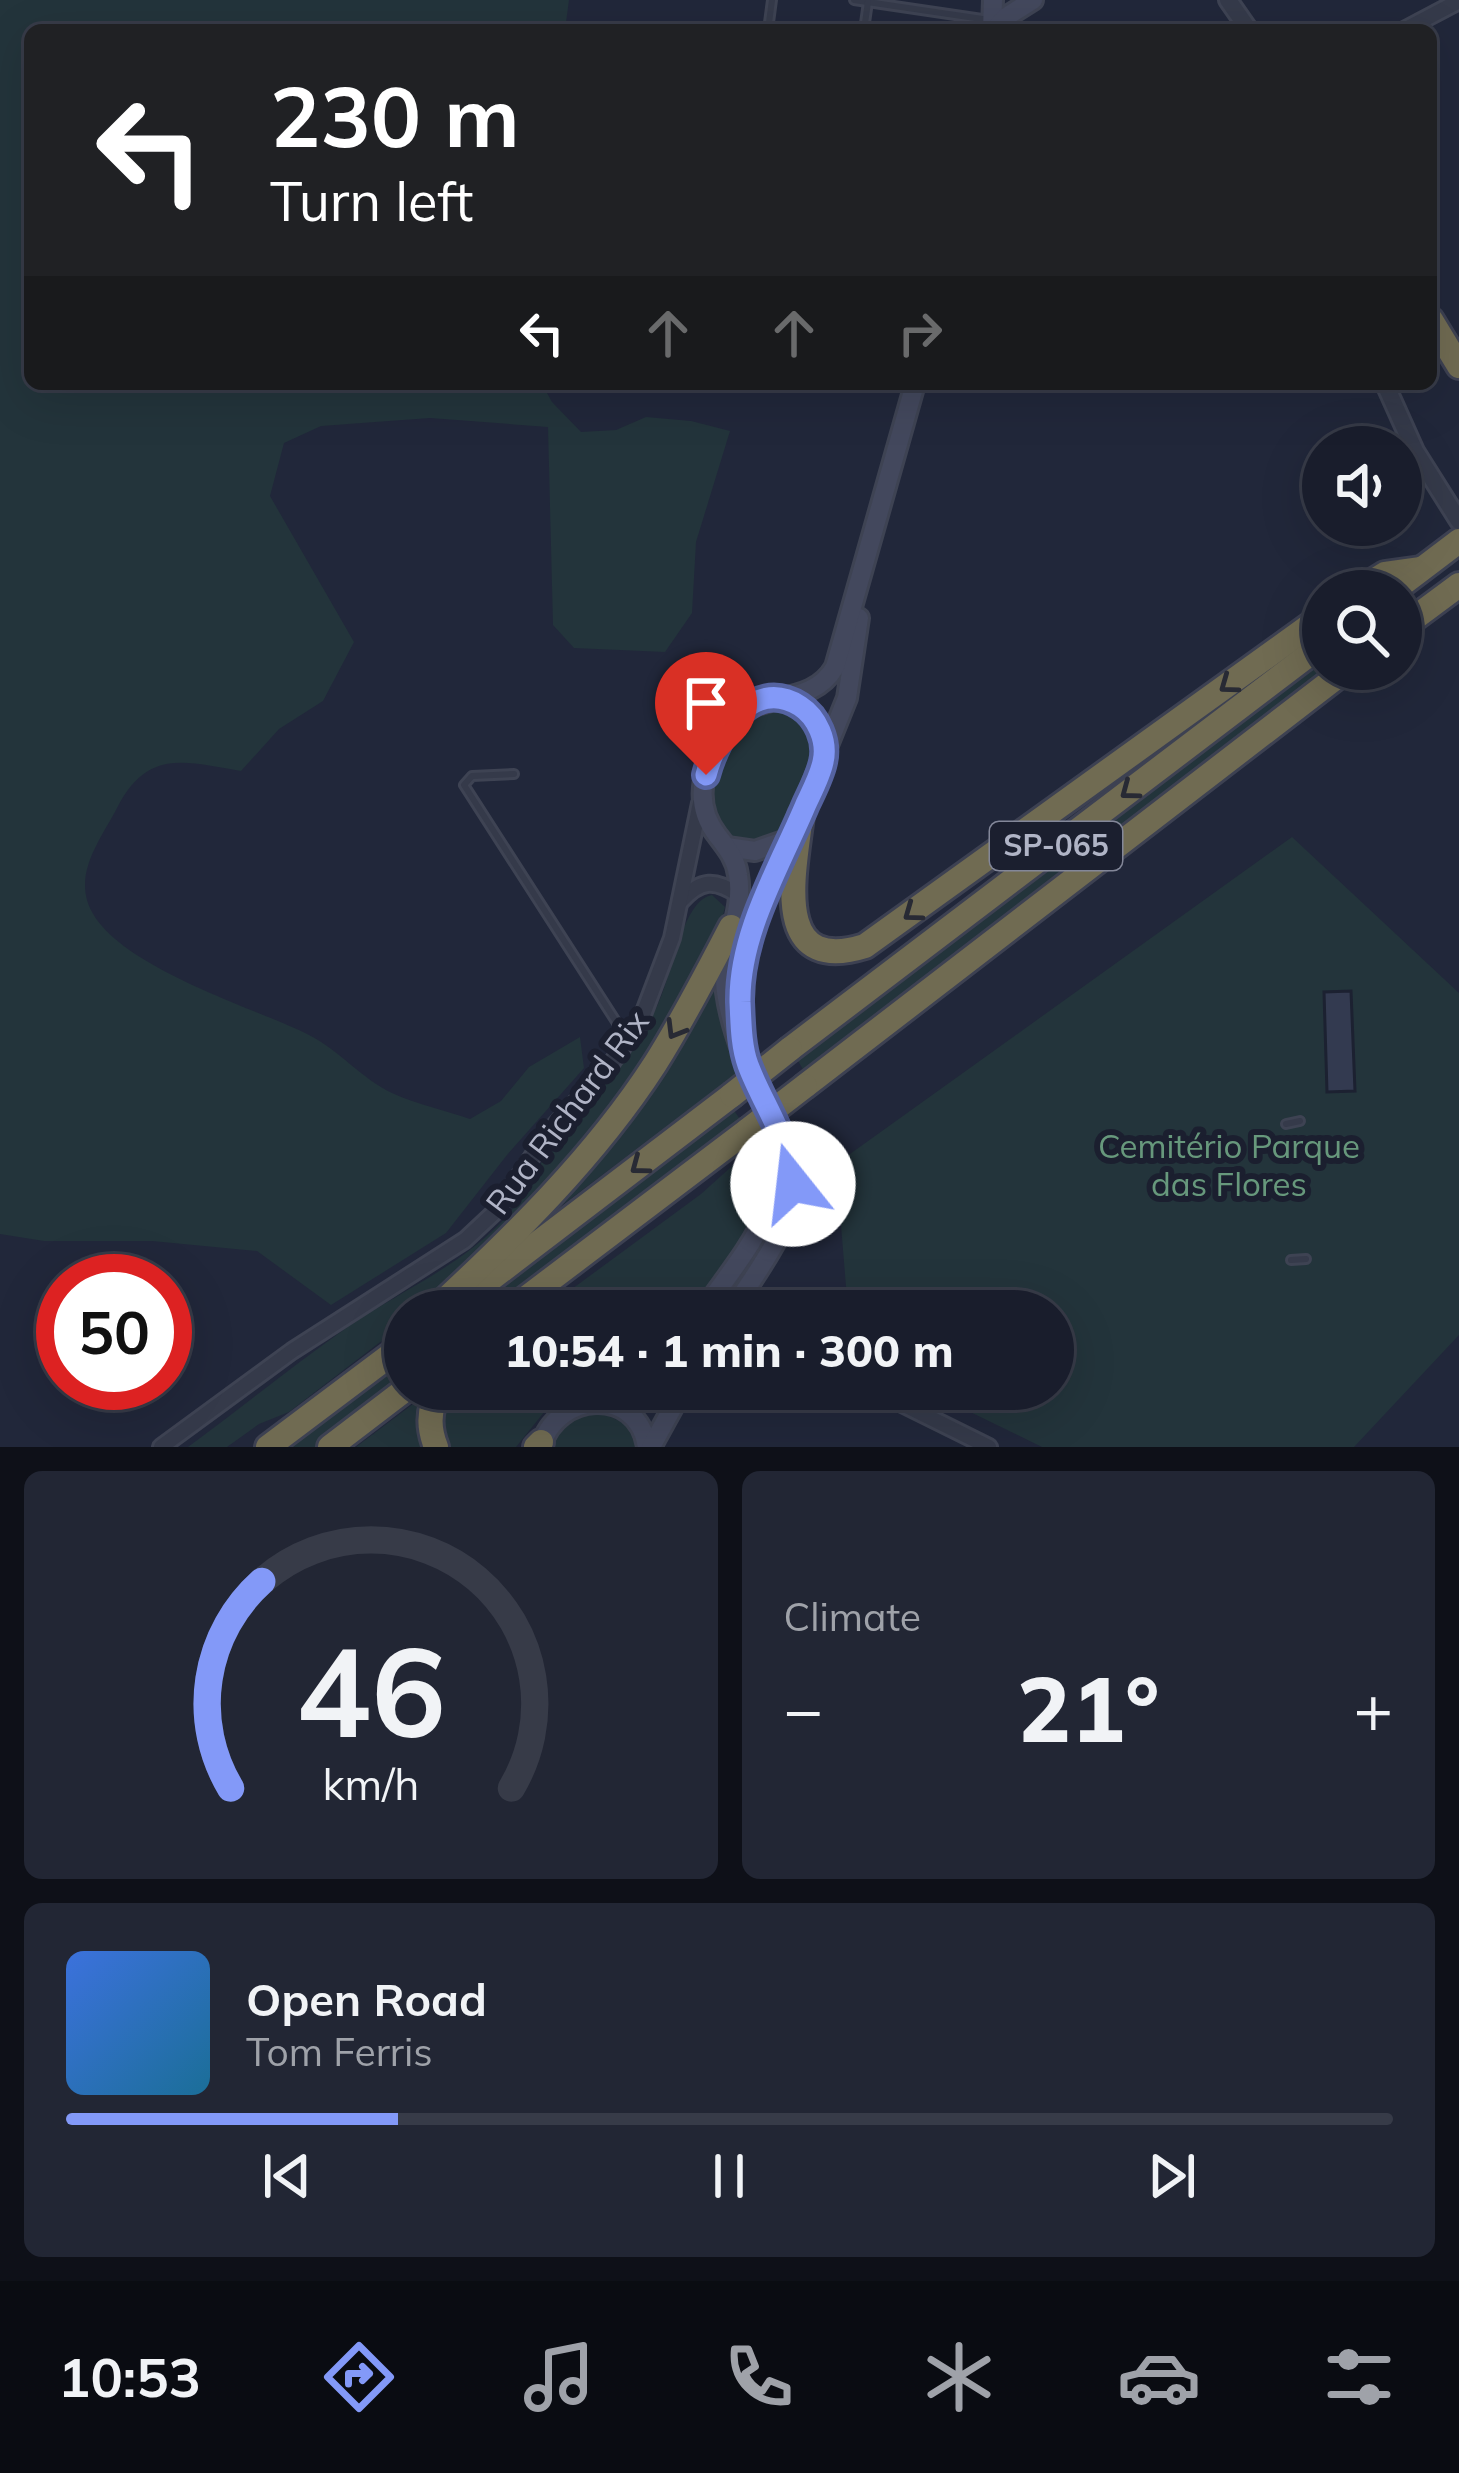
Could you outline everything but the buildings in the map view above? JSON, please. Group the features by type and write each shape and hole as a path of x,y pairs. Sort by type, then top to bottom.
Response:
{"highway":[{"path":"1437,330 1459,366"},
{"path":"1420,570 1459,541"},
{"path":"1410,570 1423,568"},
{"path":"1422,612 1459,585"},
{"path":"796,826 791,907 797,927 809,942 826,951 865,946 1302,631"},
{"name":"SP-065","path":"476,1290 1302,660"},
{"name":"SP-065","path":"537,1290 1320,690"},
{"path":"455,1290 511,1237 608,1128 653,1067 731,927"},
{"path":"552,1290 689,1175"},
{"path":"268,1447 384,1357"},
{"path":"330,1447 384,1406"},
{"path":"432,1410 436,1447"}],"main road":[{"path":"997,24 1033,0"},
{"path":"744,1290 785,1221 793,1184 785,1144 746,1059 725,985 724,961 740,895 737,869 706,820 700,798 713,748 726,726 754,704 810,690 829,676 865,568 914,390"},
{"path":"746,1059 740,994 745,950 824,759 852,675 865,568"},
{"path":"783,698 800,706 817,723 824,759"},
{"path":"727,847 755,851 796,826"},
{"path":"717,1290 763,1222 776,1193 778,1161 760,1094"},
{"path":"539,1445 566,1410"},
{"path":"624,1410 638,1423 649,1447"},
{"path":"649,1447 671,1410"}],"street":[{"path":"1429,7 1459,1"},
{"path":"1387,390 1415,451 1454,514"},
{"name":"Rua Richard Rix","path":"161,1447 292,1351 464,1240 496,1211 548,1133 628,1040 658,983 681,901 700,798"},
{"path":"681,901 694,886 708,881 740,895"},
{"path":"914,1410 989,1447"}],"lane":[{"path":"854,0 978,24"},
{"path":"514,774 472,776 464,785 628,1040"},
{"path":"1286,1124 1300,1121"},
{"path":"1291,1260 1306,1259"}],"green space":[{"path":"0,0 569,0 566,24 24,24 24,390 545,390 581,432 616,430 646,417 730,431 696,542 692,613 665,652 574,648 553,625 548,427 430,418 321,426 284,443 270,496 354,642 323,701 279,729 241,771 185,763 155,768 129,789 93,852 86,876 87,900 99,923 122,944 184,981 309,1035 401,1097 470,1119 501,1101 529,1067 580,1037 584,1068 446,1233 331,1305 257,1251 152,1241 44,1241 0,1234"},
{"path":"1302,668 1302,690 1307,690 805,1073 797,1059"},
{"path":"769,709 791,713 805,724 811,739 805,778 778,831 752,841 732,837 718,822 712,800 713,774 722,748 741,725"},
{"name":"Cemitério Parque das Flores","path":"1292,837 1459,993 1459,1335 1354,1447 1042,1447 966,1410 1074,1410 1074,1290 846,1290 836,1164"},
{"path":"712,895 725,907 720,927 675,1017 622,1098 459,1281 447,1290 408,1290 465,1253 506,1217 558,1134 638,1039 658,1004 685,924 702,900"},
{"path":"715,977 724,1028 740,1071 528,1231"},
{"path":"733,1109 742,1122 523,1290 490,1290"},
{"path":"761,1140 766,1163 759,1209 707,1290 571,1290 701,1194"},
{"path":"384,1305 384,1339 289,1412 259,1424 227,1447 188,1447"},
{"path":"384,1370 384,1396 318,1447 283,1447"},
{"path":"405,1410 419,1410 421,1447 356,1447"},
{"path":"442,1410 546,1410 516,1447 445,1447 438,1420"},
{"path":"600,1412 626,1424 637,1447 552,1447 570,1421"}],"route":[{"path":"706,775 720,735 735,716 754,704 783,698 800,706 817,723 824,759 745,950 740,994 746,1059 785,1144 793,1184"}]}
